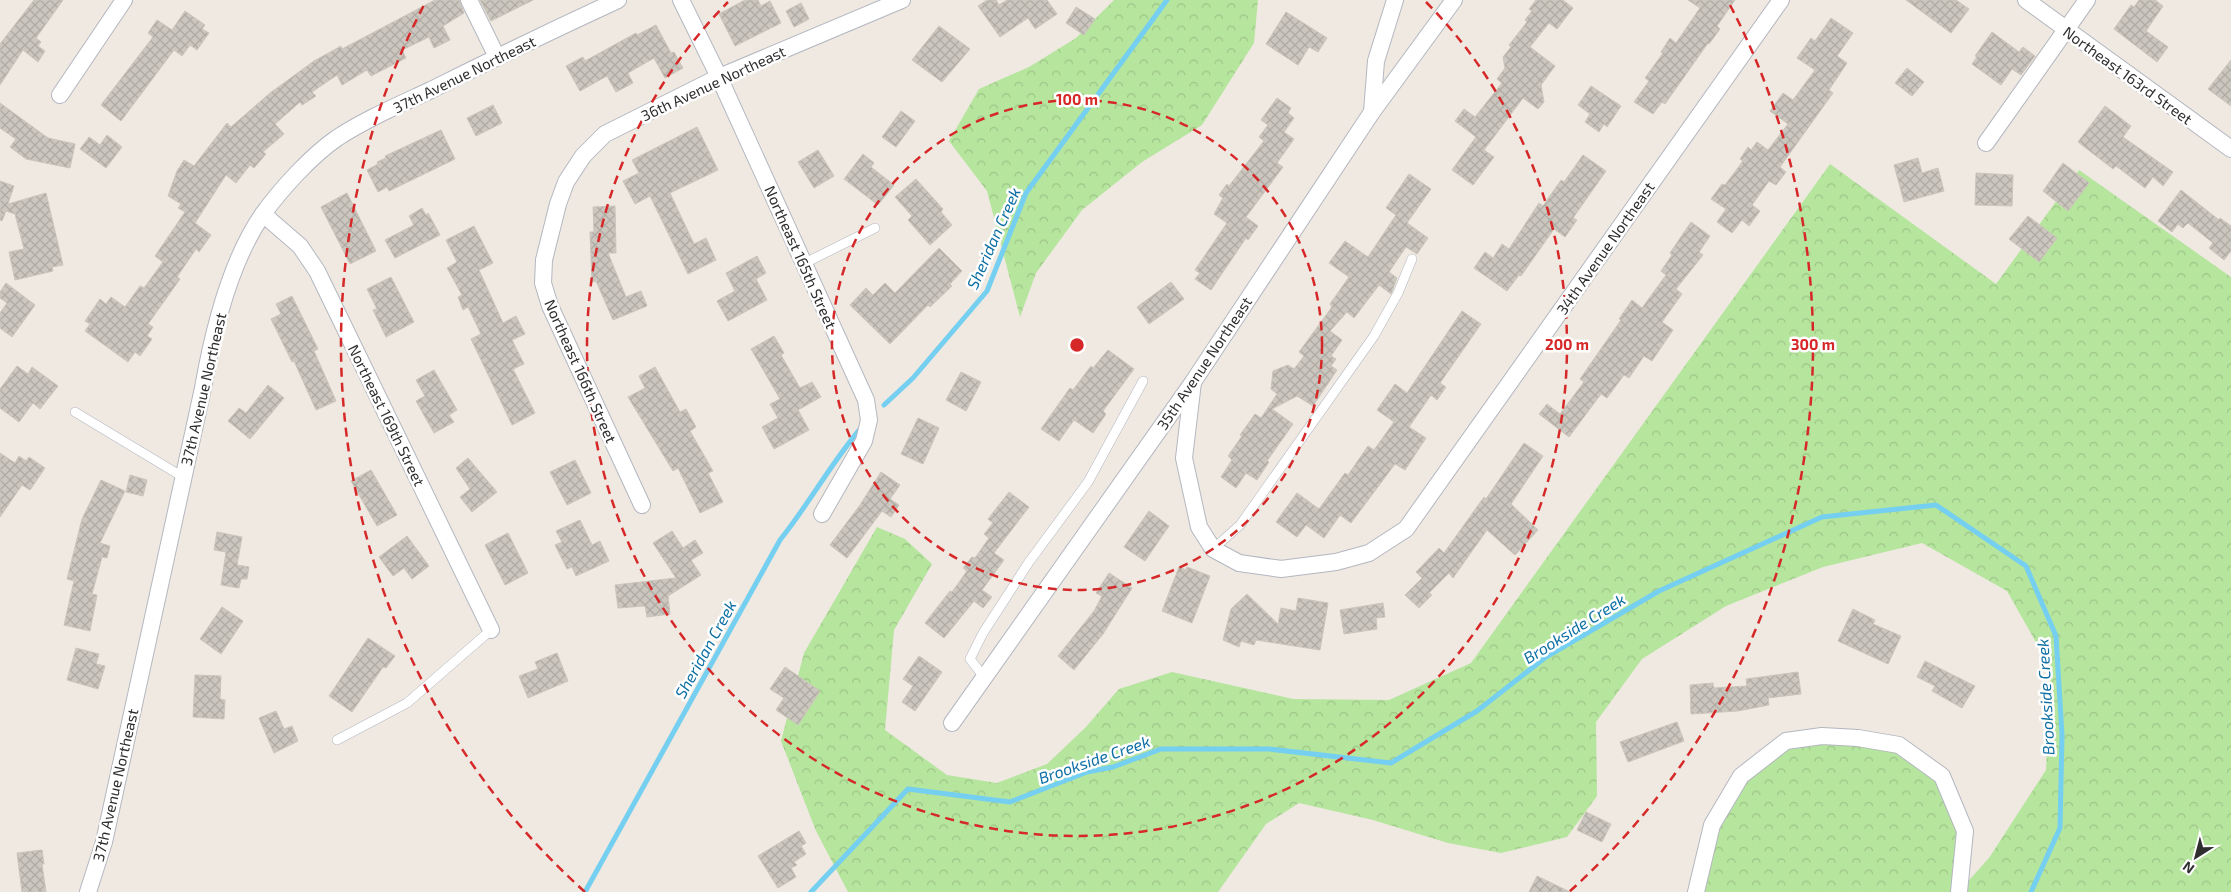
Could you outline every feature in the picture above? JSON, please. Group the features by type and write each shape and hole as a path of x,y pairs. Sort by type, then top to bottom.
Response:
{"street":[{"path":"60,95 124,0"},
{"path":"470,0 497,57"},
{"name":"37th Avenue Northeast","path":"88,892 104,842 212,336 228,286 248,240 263,214 289,184 336,139 361,124 618,0"},
{"name":"Northeast 165th Street","path":"681,0 719,77 866,400 869,420 864,441 822,514"},
{"name":"36th Avenue Northeast","path":"558,204 566,182 583,156 605,134 719,77 902,0"},
{"path":"1372,112 1376,60 1395,0"},
{"name":"35th Avenue Northeast","path":"952,723 1193,382 1372,112 1454,0"},
{"name":"34th Avenue Northeast","path":"1213,550 1238,563 1281,569 1336,562 1369,553 1406,529 1781,0"},
{"name":"Northeast 163rd Street","path":"2026,0 2231,149"},
{"path":"1986,143 2087,0"},
{"name":"Northeast 166th Street","path":"558,204 544,260 543,283 550,306 642,505"},
{"name":"Northeast 169th Street","path":"263,214 300,246 317,271 491,630"},
{"path":"1193,382 1184,458 1199,527 1213,550"},
{"path":"1696,892 1712,825 1741,776 1786,741 1822,736 1858,738 1899,745 1942,776 1966,830 1960,891"}],"lane":[{"path":"804,264 875,228"},
{"path":"1213,550 1240,525 1374,336 1398,293 1412,259"},
{"path":"984,677 970,659 983,633 1029,562 1088,482 1143,381"},
{"path":"75,412 183,477"},
{"path":"337,740 407,704 491,630"}],"green space":[{"path":"1114,0 1258,0 1254,43 1202,125 1142,162 1082,210 1036,273 1020,317 987,191 949,141 979,89 1029,67 1076,38"},
{"path":"1830,164 1996,284 2079,170 2231,277 2231,892 1696,892 1712,825 1741,776 1786,741 1899,745 1942,776 1965,831 1961,889 1989,858 2046,770 2051,669 2007,591 1922,543 1823,567 1726,606 1642,659 1596,722 1597,796 1567,837 1501,853 1448,843 1373,820 1299,803 1266,824 1218,892 848,892 816,831 781,741 804,653 877,527 905,539 932,564 894,630 885,730 947,775 997,783 1047,764 1085,728 1119,689 1172,672 1293,699 1389,700 1471,663"}],"building":[{"path":"34,0 63,0 36,38 41,42 38,46 45,51 38,62 23,50 0,85 0,44"},
{"path":"435,0 459,0 464,13 443,26 450,40 434,48 429,37 402,50 406,58 371,76 367,70 342,85 337,75 312,92 316,96 302,105 300,102 275,124 284,134 263,152 266,154 254,168 250,165 236,183 226,175 195,223 211,235 199,252 196,249 177,277 180,279 148,324 153,327 147,336 152,339 140,356 135,352 128,362 85,331 90,324 85,321 100,299 106,304 111,297 125,307 140,286 144,288 163,262 155,256 185,212 178,208 181,204 168,196 177,171 184,160 194,166 227,123 231,127 270,93 314,61 341,46 342,49"},
{"path":"480,0 533,0 491,21"},
{"path":"745,0 758,0 761,6 770,1 781,23 735,46 719,14"},
{"path":"987,0 996,0 999,5 1007,0 1047,0 1057,14 1035,29 1028,18 1000,37 978,6"},
{"path":"1536,0 1563,0 1573,8 1557,29 1549,23 1530,47 1555,66 1541,85 1544,102 1538,109 1523,98 1484,150 1494,157 1473,185 1452,170 1476,137 1455,121 1464,109 1475,117 1502,83 1497,79 1505,68 1503,57 1511,47 1509,45 1527,22 1525,20 1532,11 1529,9"},
{"path":"1688,0 1735,0 1717,26 1720,29 1665,104 1662,102 1653,114 1634,102 1649,81 1645,78 1663,53 1661,52 1670,38 1676,43 1700,8"},
{"path":"1906,0 1956,0 1969,9 1951,33"},
{"path":"2139,0 2155,0 2163,6 2146,31 2168,47 2157,62 2114,29 2131,5 2134,7"},
{"path":"801,3 809,19 794,27 786,11"},
{"path":"1076,7 1095,19 1084,35 1066,23"},
{"path":"185,11 205,25 202,29 209,33 197,50 190,45 182,56 174,50 121,121 101,105 153,37 148,33 157,20 172,30"},
{"path":"1286,12 1327,38 1318,52 1309,47 1298,65 1266,44"},
{"path":"1831,18 1853,33 1837,56 1847,63 1829,90 1833,93 1780,167 1786,172 1776,185 1769,181 1752,205 1760,211 1749,226 1742,220 1732,233 1717,222 1726,209 1711,199 1722,184 1725,185 1743,161 1740,159 1748,147 1751,150 1757,142 1768,150 1788,124 1770,111 1783,93 1793,100 1815,70 1797,58 1811,38 1815,41"},
{"path":"656,25 671,53 674,52 683,68 665,78 654,58 628,73 633,83 616,92 607,76 580,91 566,66 583,57 585,61 636,33 637,35"},
{"path":"939,26 970,49 942,82 912,60"},
{"path":"1992,32 2019,52 2023,47 2035,56 2021,75 2012,69 2001,85 1972,64 1977,57 1975,56"},
{"path":"2231,60 2231,106 2208,89"},
{"path":"1907,68 1924,82 1912,96 1895,83"},
{"path":"1591,86 1621,106 1607,127 1604,124 1599,132 1585,122 1590,114 1578,105"},
{"path":"1277,98 1291,108 1288,113 1294,118 1284,132 1294,139 1277,163 1283,167 1246,217 1258,226 1248,240 1246,238 1211,290 1195,279 1200,273 1195,270 1227,223 1214,214 1223,198 1219,195 1227,184 1229,186 1264,141 1259,137 1268,125 1261,120"},
{"path":"0,103 48,138 75,144 70,168 26,159 10,147 16,139 0,128"},
{"path":"493,105 502,123 476,136 467,118"},
{"path":"2105,106 2131,126 2123,137 2173,172 2163,186 2153,177 2145,188 2116,166 2113,169 2078,142"},
{"path":"901,111 915,121 896,147 882,137"},
{"path":"697,127 718,170 670,193 694,244 706,238 716,260 688,274 650,196 635,204 623,181 639,173 632,160"},
{"path":"441,130 455,159 389,191 387,187 378,192 367,170 386,158 385,156"},
{"path":"107,135 122,147 106,168 80,149 89,137 100,145"},
{"path":"818,150 834,176 814,188 798,162"},
{"path":"863,154 874,163 871,167 894,185 878,205 844,179"},
{"path":"1583,155 1606,171 1573,218 1577,220 1565,237 1554,229 1521,276 1519,275 1507,291 1474,268 1485,252 1493,258 1502,244 1509,249 1539,203 1543,206 1561,180 1564,182"},
{"path":"1918,158 1922,173 1938,168 1944,191 1904,202 1894,165"},
{"path":"2063,163 2089,183 2068,211 2043,191"},
{"path":"1976,173 2013,175 2012,206 1975,205"},
{"path":"1409,174 1431,189 1407,223 1428,238 1417,254 1406,247 1389,272 1397,278 1391,294 1379,285 1354,318 1347,312 1330,331 1342,340 1331,356 1336,359 1331,366 1337,370 1313,406 1297,396 1272,409 1293,424 1267,461 1269,462 1257,480 1246,473 1236,488 1221,477 1232,460 1228,456 1242,436 1240,435 1255,414 1261,418 1277,394 1271,389 1273,371 1288,365 1294,369 1304,356 1299,352 1332,307 1330,304 1349,277 1329,263 1345,241 1368,257 1396,215 1386,208"},
{"path":"916,179 943,209 941,212 952,225 930,245 908,220 912,216 895,197"},
{"path":"0,181 14,186 8,204 46,193 63,265 52,267 53,271 15,280 9,252 24,249 15,214 6,211 2,221 0,220"},
{"path":"2181,190 2219,220 2220,218 2231,226 2231,251 2224,260 2209,248 2213,243 2188,223 2183,228 2178,224 2172,232 2158,221"},
{"path":"347,193 376,251 350,264 321,207"},
{"path":"615,206 616,253 608,253 626,297 641,291 647,306 613,320 596,281 592,282 590,232 594,232 593,207"},
{"path":"422,208 426,215 428,213 440,235 395,258 385,240 414,225 409,216"},
{"path":"2028,216 2057,238 2039,262 2009,239"},
{"path":"1691,222 1710,236 1699,252 1703,255 1676,289 1682,294 1662,322 1673,330 1652,361 1644,356 1629,378 1624,375 1607,398 1601,394 1569,437 1539,414 1547,404 1560,414 1584,382 1580,379 1621,320 1619,319 1632,300 1642,308 1666,275 1661,271 1672,255 1670,253"},
{"path":"474,226 493,263 479,270 503,323 516,316 525,334 512,340 524,364 513,369 535,413 512,425 471,339 481,334 468,307 463,310 458,297 462,295 447,268 457,262 446,240"},
{"path":"939,248 962,271 950,284 952,286 930,307 928,305 890,344 850,305 866,288 873,295 885,283 895,293"},
{"path":"757,256 766,273 756,279 767,300 728,321 717,301 735,291 726,273"},
{"path":"391,277 414,322 386,337 373,310 377,309 367,289"},
{"path":"1171,282 1184,299 1149,324 1137,307"},
{"path":"6,283 35,305 12,337 0,328 0,313 7,303 0,298 0,292"},
{"path":"292,296 318,349 314,351 336,401 316,410 294,361 292,362 271,319 281,314 276,304"},
{"path":"1462,311 1481,324 1440,383 1446,387 1437,400 1431,395 1409,427 1426,438 1405,470 1395,464 1351,523 1340,515 1324,538 1306,525 1297,537 1276,522 1297,493 1319,509 1345,473 1348,475 1368,446 1374,450 1394,422 1377,410 1395,384 1407,393"},
{"path":"774,336 784,353 781,355 800,388 812,382 821,397 798,410 809,430 774,449 762,427 778,418 770,404 780,399 751,349"},
{"path":"1108,350 1134,369 1103,411 1106,414 1093,433 1074,420 1059,441 1041,429 1070,388 1073,390 1091,366 1093,368"},
{"path":"17,366 28,374 32,367 58,386 40,409 33,403 19,422 0,408 0,389"},
{"path":"655,367 680,412 686,409 696,427 690,431 713,471 708,473 723,502 700,513 678,468 673,471 628,397 645,388 639,376"},
{"path":"434,370 457,410 449,415 454,422 434,433 416,401 425,396 416,380"},
{"path":"961,372 981,382 966,411 946,400"},
{"path":"268,385 284,398 250,439 228,421 239,408 246,413"},
{"path":"918,418 939,428 923,464 901,454"},
{"path":"1524,443 1543,456 1511,504 1538,530 1515,555 1487,530 1453,578 1449,573 1429,593 1432,595 1419,608 1405,595 1422,578 1416,572 1439,548 1444,553 1484,497 1486,499"},
{"path":"0,453 15,463 19,456 26,461 29,457 45,468 30,490 22,485 0,517"},
{"path":"468,458 497,492 472,512 460,497 470,489 456,468"},
{"path":"575,460 591,493 567,505 550,472"},
{"path":"371,470 397,515 377,526 351,481"},
{"path":"881,472 900,485 890,499 899,505 891,517 882,511 847,558 830,545 860,505"},
{"path":"130,475 147,480 143,496 126,492"},
{"path":"101,480 125,491 100,543 110,546 107,558 102,557 92,594 97,595 90,631 64,625 74,581 67,579 82,519"},
{"path":"1009,492 1029,507 994,553 1004,560 982,590 992,597 983,608 974,601 944,638 925,623 950,591 952,592 967,571 963,568 972,557 975,558 989,538 984,534 993,523 988,519"},
{"path":"1149,511 1169,526 1145,561 1124,547"},
{"path":"580,520 592,545 600,541 609,561 576,576 572,567 567,569 555,545 562,542 556,531"},
{"path":"672,531 683,548 695,540 703,553 691,560 701,575 668,596 670,614 647,617 645,606 618,608 615,585 676,578 653,543"},
{"path":"217,532 242,537 237,565 249,567 247,579 241,579 239,588 221,585 226,552 214,550"},
{"path":"508,533 528,573 505,585 485,545"},
{"path":"407,536 429,566 412,579 404,568 393,576 379,557"},
{"path":"1179,567 1186,570 1187,567 1210,576 1192,623 1162,611"},
{"path":"1109,573 1132,588 1103,634 1074,670 1058,656 1094,611 1102,596 1096,593"},
{"path":"1247,594 1278,624 1281,608 1296,611 1298,598 1328,603 1320,650 1256,640 1254,645 1241,641 1239,647 1223,640 1231,609"},
{"path":"1383,603 1385,617 1376,618 1377,629 1344,634 1340,610"},
{"path":"222,607 243,621 221,654 200,639"},
{"path":"1853,609 1875,620 1873,624 1901,636 1888,664 1838,641"},
{"path":"368,638 395,656 386,668 383,667 352,712 329,696"},
{"path":"76,648 99,654 96,664 105,666 98,689 67,680"},
{"path":"557,653 568,681 528,698 519,676 538,669 535,662"},
{"path":"919,656 942,672 915,711 902,702 913,686 903,679"},
{"path":"1925,661 1975,686 1962,708 1932,691 1935,686 1917,677"},
{"path":"785,667 820,691 798,725 776,710 784,698 770,689"},
{"path":"1798,672 1801,694 1768,698 1769,705 1738,711 1691,714 1690,685 1713,683 1714,688 1747,686 1746,679"},
{"path":"195,675 221,676 220,699 225,700 224,719 193,717"},
{"path":"276,711 284,729 292,726 298,741 274,753 259,718"},
{"path":"1677,722 1684,741 1628,762 1620,742"},
{"path":"1586,812 1611,824 1602,842 1577,830"},
{"path":"799,831 806,843 801,846 806,854 794,862 797,865 791,868 796,877 778,888 758,856"},
{"path":"42,850 46,892 22,892 17,853"},
{"path":"1537,876 1570,892 1529,892"}],"waterway":[{"name":"Sheridan Creek","path":"884,405 913,378 987,291 1026,193 1167,0"},
{"name":"Sheridan Creek","path":"585,892 780,540 861,428"},
{"name":"Brookside Creek","path":"811,892 908,789 1010,802 1087,772 1113,767 1161,749 1269,749 1391,763 1477,711 1546,657 1659,591 1822,517 1936,505 2026,566 2056,636 2062,735 2060,828 2031,892"}]}
